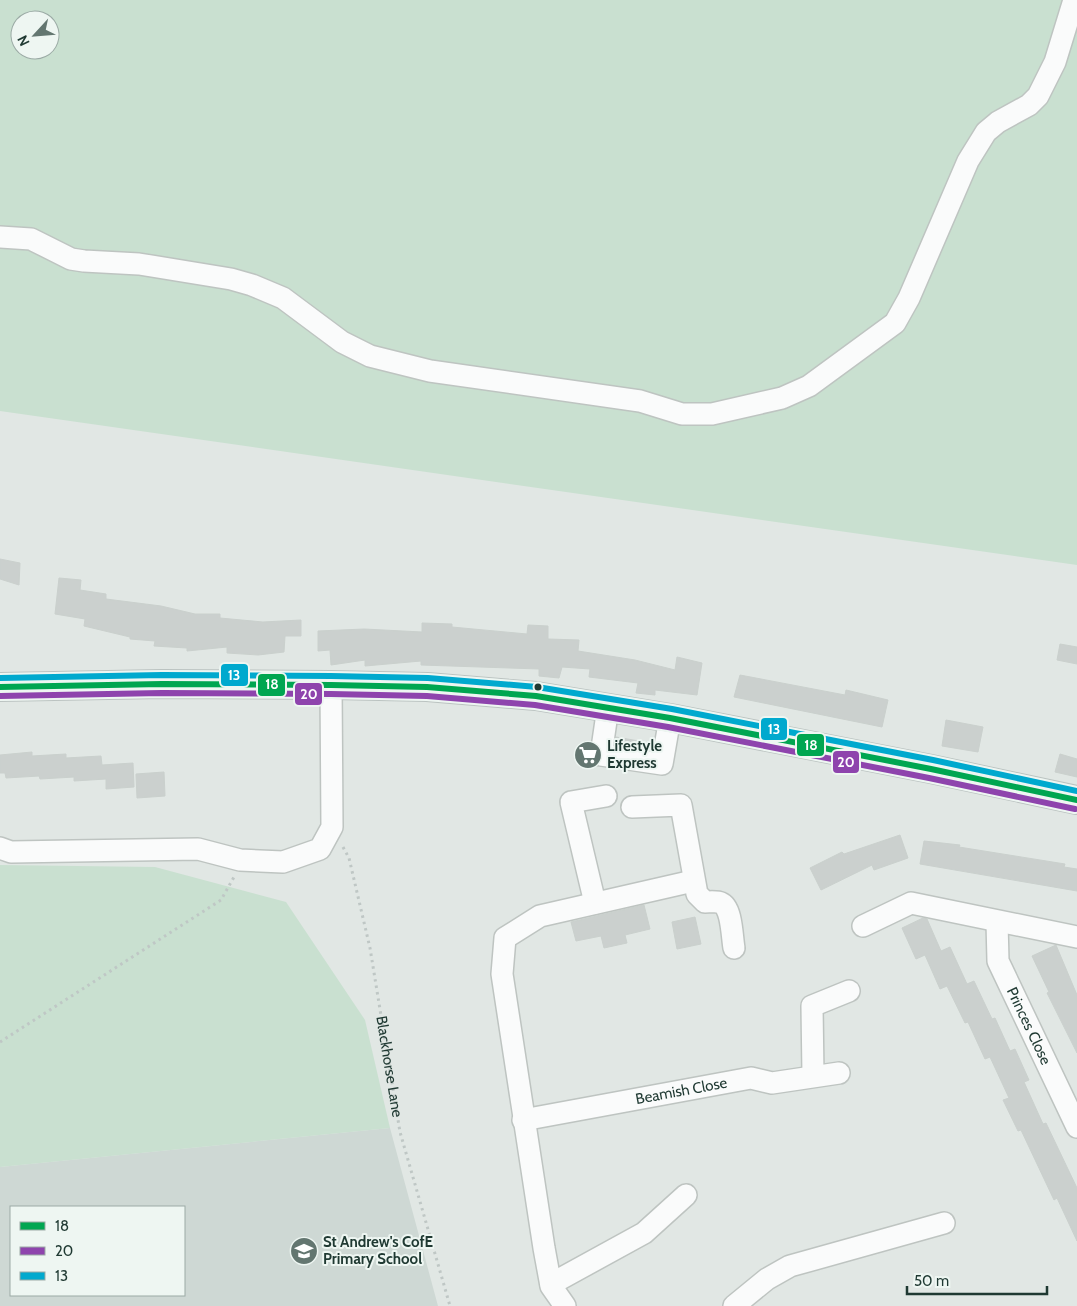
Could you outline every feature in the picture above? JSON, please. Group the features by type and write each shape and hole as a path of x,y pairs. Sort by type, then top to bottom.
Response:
{"main road":[{"path":"0,687 162,684 331,685 427,687 536,696 670,718 931,769 1077,800"}],"street":[{"path":"0,237 31,239 71,259 139,264 231,279 252,285 283,298 342,342 370,356 430,370 640,401 682,414 712,414 782,398 809,386 895,323 909,298 968,161 977,146 986,132 998,122 1029,105 1038,96 1055,62 1074,0"},
{"path":"0,848 11,852 198,849 244,860 283,862 320,849 332,827 331,685"},
{"path":"608,707 601,755 662,764 670,718"},
{"path":"595,903 571,802 606,796"},
{"path":"632,807 681,805 693,881 697,894 705,902 720,902 728,909 734,948"},
{"path":"565,1306 551,1284 524,1120 502,974 505,938 540,916 693,881"},
{"path":"863,926 910,904 1077,937"},
{"name":"Princes Close","path":"997,922 998,961 1077,1127"},
{"path":"813,1075 812,1006 849,992"},
{"name":"Beamish Close","path":"524,1120 751,1078 772,1083 839,1072"},
{"path":"551,1284 644,1233 686,1195"},
{"path":"734,1306 767,1279 790,1266 944,1223"}],"path":[{"name":"Blackhorse Lane","path":"332,827 349,858 370,948 400,1132 450,1306"},
{"path":"0,1042 221,900 244,860"}],"shaded area":[{"name":"St Andrew's CofE Primary School","path":"390,1128 438,1306 0,1306 0,1167"}],"green space":[{"path":"0,0 1077,0 1077,565 0,411"},
{"path":"0,865 155,867 286,902 365,1020 390,1128 0,1167"}],"building":[{"path":"0,559 20,563 19,585 0,579"},
{"path":"59,578 81,580 80,590 106,594 106,599 161,606 195,614 220,614 220,618 263,622 301,620 301,636 285,636 284,652 258,655 227,653 227,647 187,651 187,648 154,646 155,641 130,639 130,637 84,626 85,619 55,614"},
{"path":"422,623 452,624 452,627 527,634 528,625 548,626 548,639 579,640 578,651 635,660 675,670 677,657 702,663 697,695 655,690 655,695 636,693 638,683 589,677 590,669 562,667 559,678 539,676 539,669 421,665 421,661 365,666 365,660 331,665 330,650 318,651 318,631 364,629 422,632"},
{"path":"1060,644 1077,647 1077,664 1057,660"},
{"path":"740,675 845,695 846,690 888,700 882,727 734,697"},
{"path":"946,720 983,727 978,752 942,746"},
{"path":"616,737 650,743 648,749 615,744"},
{"path":"32,752 32,756 66,754 66,758 101,756 102,765 133,763 134,787 106,789 106,779 74,781 74,777 40,779 39,776 6,778 5,773 0,773 0,755"},
{"path":"1060,754 1077,759 1077,777 1055,772"},
{"path":"164,772 165,796 137,798 136,774"},
{"path":"900,835 908,858 874,870 872,865 821,890 810,868 842,852 844,854"},
{"path":"924,841 960,845 959,847 1065,864 1064,867 1077,869 1077,891 920,864"},
{"path":"644,905 650,929 625,935 627,943 604,948 601,936 576,941 571,922"},
{"path":"695,917 701,944 677,949 672,922"},
{"path":"923,918 927,919 941,951 950,947 967,984 974,981 992,1019 995,1018 1010,1051 1015,1049 1029,1080 1024,1082 1043,1124 1046,1123 1077,1188 1077,1241 1057,1198 1054,1200 1021,1130 1018,1131 1003,1100 1009,1098 990,1057 985,1059 968,1022 965,1023 947,986 940,989 925,955 916,959 902,928"},
{"path":"1056,945 1077,995 1077,1053 1047,993 1049,992 1032,956"}],"transit line":[{"name":"13","path":"0,678 162,675 331,676 428,678 537,687 672,709 933,760 1077,791"},
{"name":"18","path":"0,687 162,684 331,685 427,687 536,696 670,718 931,769 1077,800"},
{"name":"20","path":"0,696 162,693 331,694 427,696 535,705 668,727 929,778 1075,809"}],"place":[{"name":"Lifestyle Express","path":"588,755"},
{"name":"St Andrew's CofE Primary School","path":"304,1251"}]}
